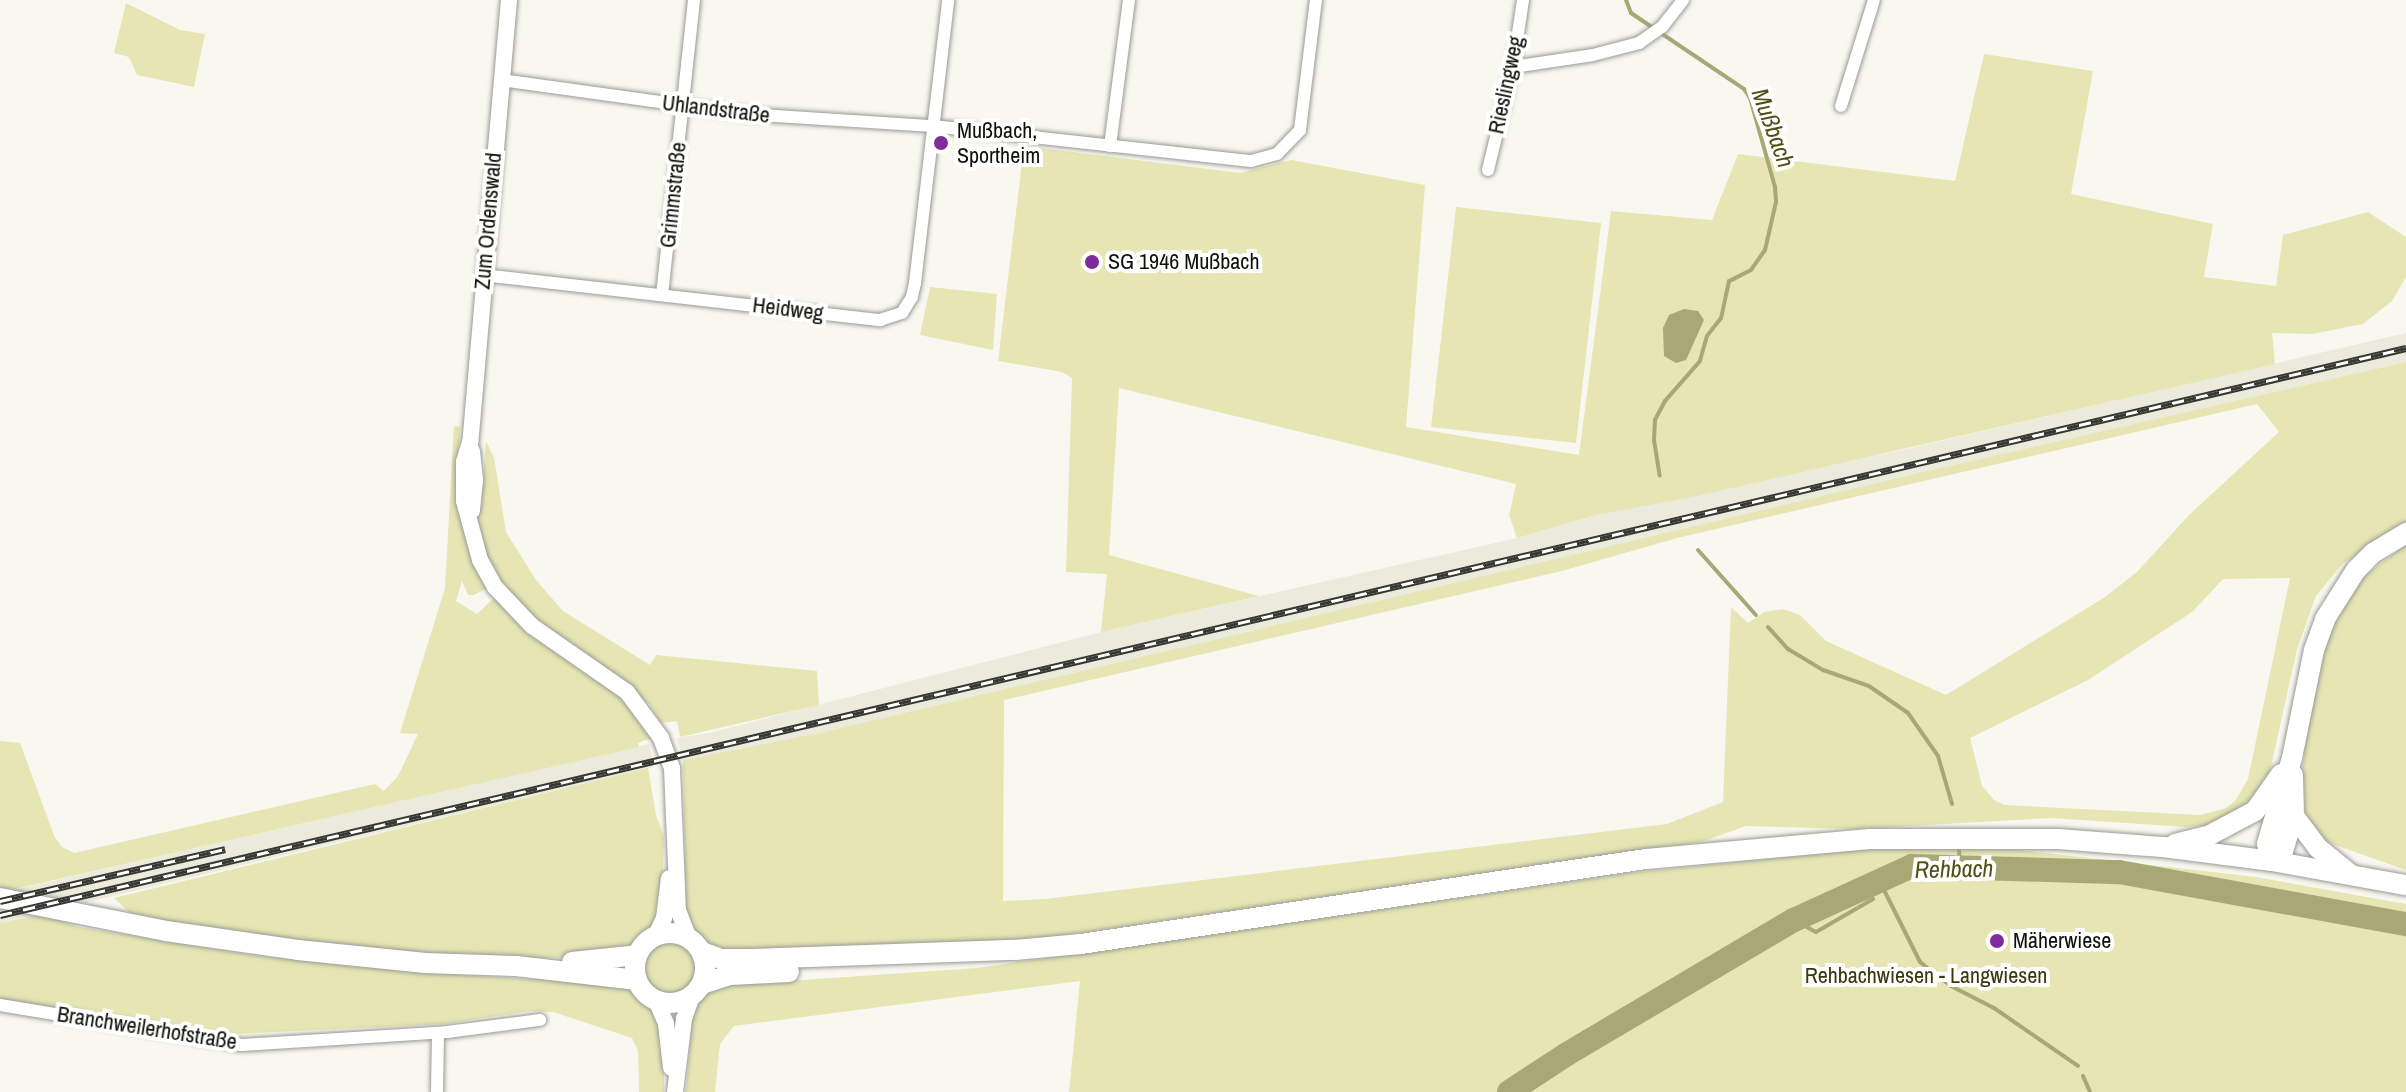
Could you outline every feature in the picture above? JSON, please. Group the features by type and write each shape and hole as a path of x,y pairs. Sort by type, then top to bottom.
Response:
{"main road":[{"path":"2272,861 2267,844 2292,758 2314,650 2325,619 2356,570 2373,553 2406,533"},
{"path":"2272,861 2283,851 2294,816 2292,758"},
{"path":"2163,847 2208,836 2255,811 2292,758"},
{"path":"2294,816 2318,848 2350,874"},
{"path":"637,955 637,980 646,995 673,1003 730,975 911,964 1107,940 1616,863 1764,846 1870,839 2002,838 2163,847 2272,861 2406,885"},
{"path":"0,898 166,931 298,950 425,963 516,966 637,980"},
{"path":"516,966 637,955 656,935 674,933 721,959 1015,950"},
{"path":"695,945 706,967 697,990"}],"street":[{"name":"Zum Ordenswald","path":"509,0 470,442 475,481 470,521 485,572 507,602 532,626 627,692 646,713 661,738 672,769 678,910 695,945"},
{"name":"Grimmstraße","path":"662,295 694,0"},
{"name":"Heidweg","path":"483,275 880,320 902,313 912,297 915,283 948,0"},
{"path":"1110,146 1129,0"},
{"name":"Uhlandstraße","path":"501,80 789,118 933,126 1251,161 1277,154 1300,130 1316,0"},
{"name":"Rieslingweg","path":"1488,170 1513,67 1523,0"},
{"path":"1513,67 1623,49 1660,30 1683,0"},
{"path":"1841,106 1874,0"},
{"name":"Zum Ordenswald","path":"656,935 666,912 675,825"},
{"path":"674,1092 684,1019 697,990"},
{"path":"656,1000 666,1024 674,1092"},
{"name":"Branchweilerhofstraße","path":"0,1005 242,1045 438,1033 540,1020"},
{"path":"437,1092 438,1033"}],"shaded area":[{"path":"1684,309 1698,311 1704,320 1686,360 1676,363 1664,356 1663,328 1669,315"},
{"path":"2406,333 2406,362 1927,471 819,733 683,760 677,738 713,732 1101,632 1517,538 1596,515 1902,450"},
{"path":"649,744 654,767 0,923 0,893"}],"green space":[{"path":"126,3 180,30 205,34 194,87 137,75 129,57 114,53"},
{"path":"1984,54 2093,71 2071,194 2213,224 2204,277 2276,286 2283,235 2368,212 2406,237 2406,277 2392,301 2363,324 2312,334 2272,333 2275,364 1697,496 1596,515 1517,538 1509,515 1516,484 1119,388 1109,555 1259,596 1101,632 1107,574 1066,572 1072,378 1062,372 998,361 1024,146 1240,173 1291,160 1425,185 1406,427 1579,455 1611,211 1712,220 1738,154 1955,181"},
{"path":"1456,207 1601,223 1576,443 1431,427"},
{"path":"930,287 997,294 993,350 920,335"},
{"path":"2406,362 2406,522 2343,563 2316,596 2297,649 2268,780 2250,808 2216,825 2186,827 2051,818 1855,829 1746,826 1701,842 1010,943 713,953 690,930 686,914 683,760 819,733 1927,471","holes":["2257,404 2279,432 2189,515 2137,572 2105,597 1946,695 1826,641 1800,615 1783,609 1764,612 1748,623 1731,607 1723,802 1667,824 1045,899 1003,901 1004,700 1562,571 1677,538","2290,578 2248,779 2235,801 2226,808 2200,815 2005,805 1994,800 1982,786 1970,738 2088,680 2192,612 2223,579"]},
{"path":"454,426 460,427 457,479 471,554 487,588 468,595 462,581 456,601 477,614 494,598 521,627 615,690 654,737 638,743 639,747 6,891 0,887 0,741 20,743 55,838 62,847 74,853 375,784 384,791 398,776 418,734 400,733 445,588"},
{"path":"486,441 494,458 506,532 536,580 563,611 650,665 656,655 817,671 819,705 680,737 677,721 661,723 650,705 631,688 531,619 512,600 485,557 476,516 483,484"},
{"path":"2406,544 2406,870 2321,840 2305,818 2302,777 2306,734 2329,632 2342,602 2361,579"},
{"path":"648,768 656,815 664,837 662,908 653,929 630,949 601,957 483,959 287,940 149,920 130,913 114,898"},
{"name":"Rehbachwiesen - Langwiesen","path":"1984,846 2256,877 2406,904 2406,1092 1069,1092 1080,981 734,1026 720,1044 715,1092 686,1092 693,1007 702,994 716,986 977,968 1637,872 1880,848"},
{"path":"42,914 78,927 258,956 427,973 618,984 634,991 652,1007 664,1034 664,1092 639,1092 638,1051 632,1038 553,1012 531,1011 442,1024 215,1035 0,1003 0,923"},
{"path":"670,943 688,951 696,969 688,987 670,995 652,987 644,969 652,951"}],"waterway":[{"name":"Mußbach","path":"1626,0 1631,13 1744,89 1750,98 1775,187 1776,202 1765,250 1751,270 1729,281 1721,318 1707,336 1700,361 1665,401 1655,420 1654,440 1660,476"},
{"name":"Mußbach","path":"1698,550 1756,615"},
{"name":"Mußbach","path":"1768,627 1788,649 1823,670 1869,686 1908,713 1938,756 1952,804"},
{"name":"Mußbach","path":"1959,850 1960,865"},
{"name":"Rehbach","path":"1509,1092 1567,1054 1794,920 1912,866 2119,872 2406,924"},
{"path":"1885,892 1920,962 1949,985 1994,1008 2078,1066"},
{"path":"1794,920 1816,932 1873,899"},
{"path":"2083,1076 2090,1092"}],"railway":[{"path":"0,915 2406,348"},
{"path":"0,901 225,849"}],"place":[{"name":"Mußbach, Sportheim","path":"941,143"},
{"name":"SG 1946 Mußbach","path":"1092,262"},
{"name":"Mäherwiese","path":"1997,941"}]}
